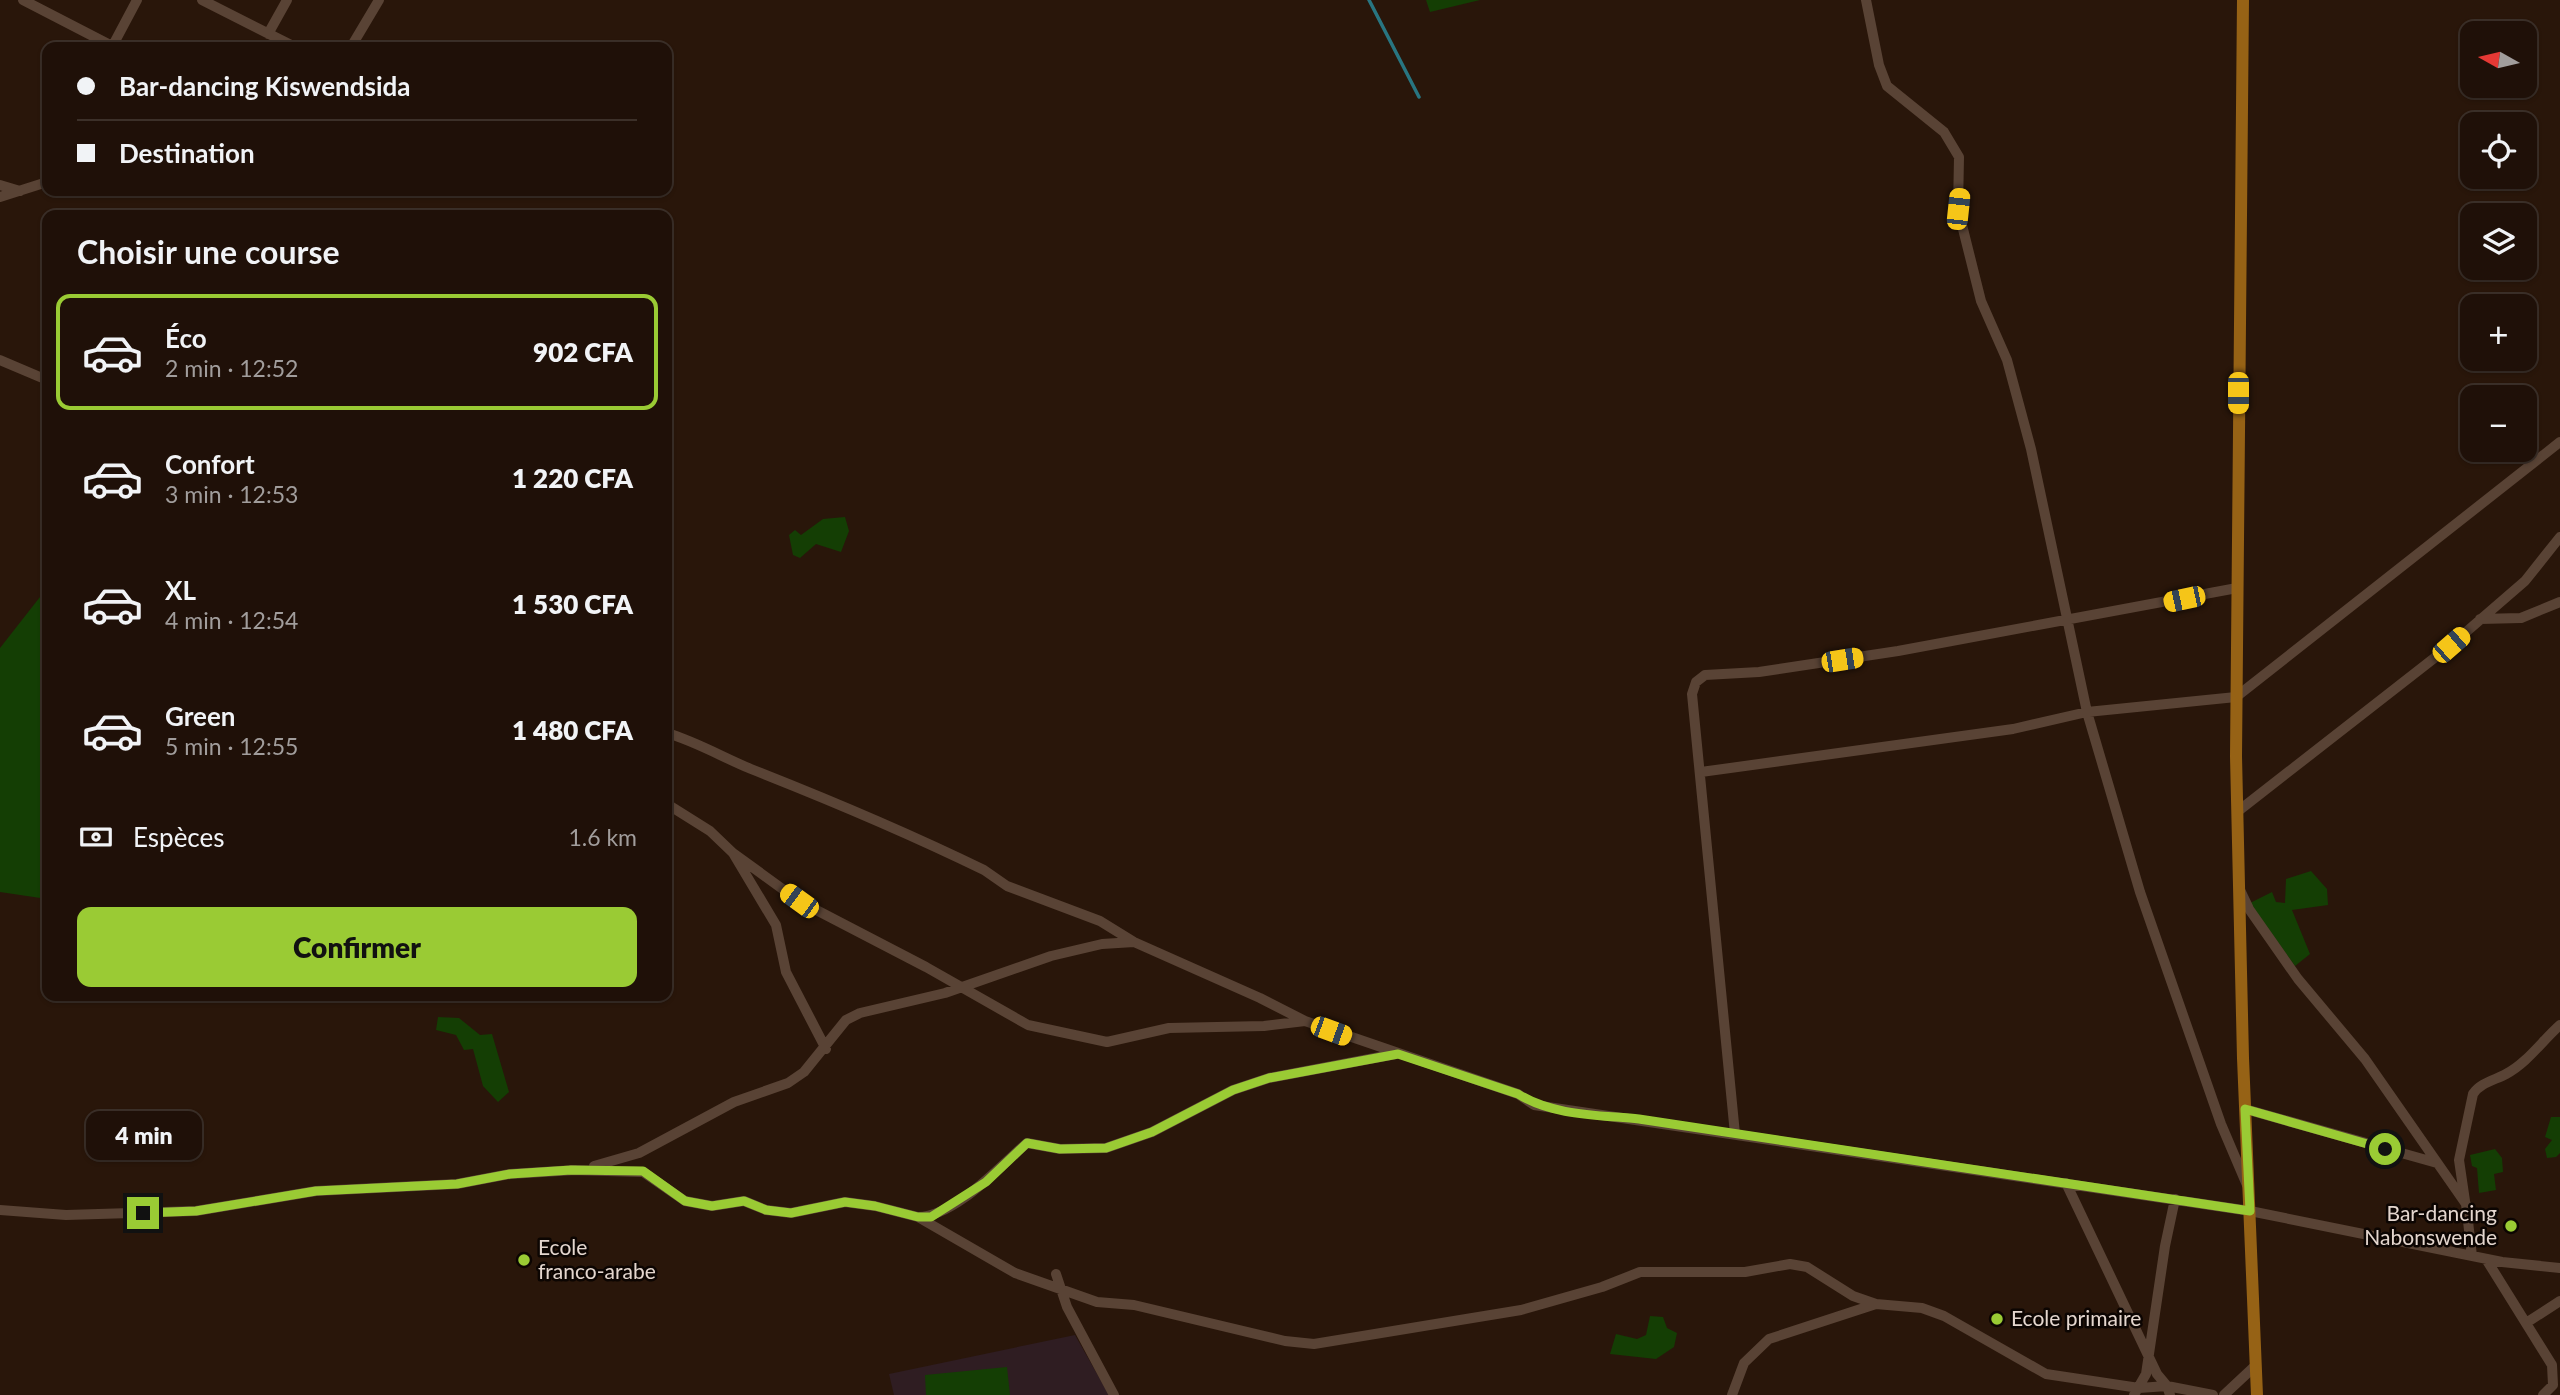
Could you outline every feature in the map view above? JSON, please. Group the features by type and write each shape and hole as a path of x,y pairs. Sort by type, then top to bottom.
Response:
{"main road":[{"path":"2243,0 2237,812 2245,1109 2257,1395"}],"street":[{"path":"23,0 42,4 105,42"},
{"path":"116,42 137,0"},
{"path":"202,0 285,42"},
{"path":"268,34 287,0"},
{"path":"354,42 379,0"},
{"path":"1866,0 1879,65 1887,86 1944,132 1959,157 1958,209 1981,301 2007,360 2031,449 2087,712 2140,892 2221,1124 2250,1191"},
{"path":"0,184 20,191"},
{"path":"0,197 42,184"},
{"path":"0,360 42,378"},
{"path":"1701,772 2012,729 2087,712 2236,697 2560,442"},
{"path":"2237,812 2525,581 2560,537"},
{"path":"1735,1134 1692,694 1696,681 1705,676 1799,666 2066,621 2237,588"},
{"path":"2480,619 2521,618 2560,602"},
{"path":"672,735 700,743 729,760 831,800 984,870 1007,886 1100,921 1134,942 1305,1021 1518,1094 1534,1105 2175,1199 2250,1211 2486,1259 2560,1268"},
{"path":"672,807 710,831 733,853 799,901 1028,1025 1107,1042 1169,1028 1264,1026 1305,1021"},
{"path":"733,853 776,925 786,972 825,1049"},
{"path":"2238,884 2249,909 2291,969 2365,1059 2466,1205"},
{"path":"571,1170 619,1161 734,1102 788,1083 804,1072 846,1020 860,1013 960,988 1051,956 1102,944 1134,942"},
{"path":"2472,1256 2459,1160 2473,1094 2480,1086 2522,1064 2537,1044 2560,1025"},
{"path":"0,1210 66,1215 196,1211 316,1191 457,1184 510,1174 571,1170 643,1171 685,1201 712,1206 744,1201 766,1210 791,1213 845,1202 875,1206 918,1217 931,1217 986,1182 1027,1143 1060,1149 1106,1148 1152,1132 1233,1090 1269,1078 1398,1054"},
{"path":"2245,1109 2437,1163"},
{"path":"2066,1183 2148,1357 2168,1390"},
{"path":"2137,1391 2146,1374 2165,1246 2175,1199"},
{"path":"918,1217 1015,1273 1097,1302 1134,1305 1285,1341 1314,1345 1521,1310 1602,1287 1640,1272 1745,1272 1790,1264 1807,1267 1853,1296 1876,1304 1922,1308 1944,1315 2046,1374 2137,1391 2168,1390 2213,1395"},
{"path":"2486,1259 2552,1365 2553,1385 2543,1395"},
{"path":"1056,1274 1067,1307 1114,1395"},
{"path":"2526,1322 2560,1301"},
{"path":"1732,1395 1744,1363 1769,1339 1876,1304"},
{"path":"2224,1395 2255,1366"}],"shaded area":[{"path":"1075,1335 1109,1395 894,1395 889,1374"}],"green space":[{"path":"1426,0 1480,0 1430,12"},
{"path":"845,517 849,531 841,552 816,544 800,558 793,555 789,535 795,530 801,535 823,519"},
{"path":"42,594 42,898 0,892 0,648"},
{"path":"2311,871 2327,889 2328,905 2292,910 2310,954 2295,966 2250,903 2272,892 2276,902 2285,903 2286,879"},
{"path":"438,1017 459,1018 480,1035 492,1034 509,1092 498,1102 483,1086 473,1049 464,1050 456,1035 436,1030"},
{"path":"2551,1117 2560,1117 2560,1153 2556,1157 2547,1158 2545,1149 2552,1140 2545,1137"},
{"path":"2495,1149 2502,1158 2503,1172 2494,1174 2496,1190 2479,1193 2477,1168 2472,1166 2470,1155"},
{"path":"1650,1316 1663,1317 1667,1328 1677,1333 1674,1347 1656,1359 1610,1354 1616,1334 1637,1339 1646,1335"},
{"path":"1007,1367 1010,1395 926,1395 925,1375"}],"waterway":[{"path":"1369,0 1419,97"}],"place":[{"name":"Bar-dancing Nabonswende","path":"2511,1226"},
{"name":"Ecole franco-arabe","path":"524,1260"},
{"name":"Ecole primaire","path":"1997,1319"}],"route":[{"path":"143,1213 196,1211 316,1191 457,1184 510,1174 571,1170 643,1171 685,1201 712,1206 744,1201 766,1210 791,1213 845,1202 875,1206 918,1217 931,1217 986,1182 1027,1143 1060,1149 1106,1148 1152,1132 1233,1090 1269,1078 1398,1054 1518,1094 1534,1105 1552,1109 1639,1119 2250,1211 2245,1109 2385,1149"}]}
